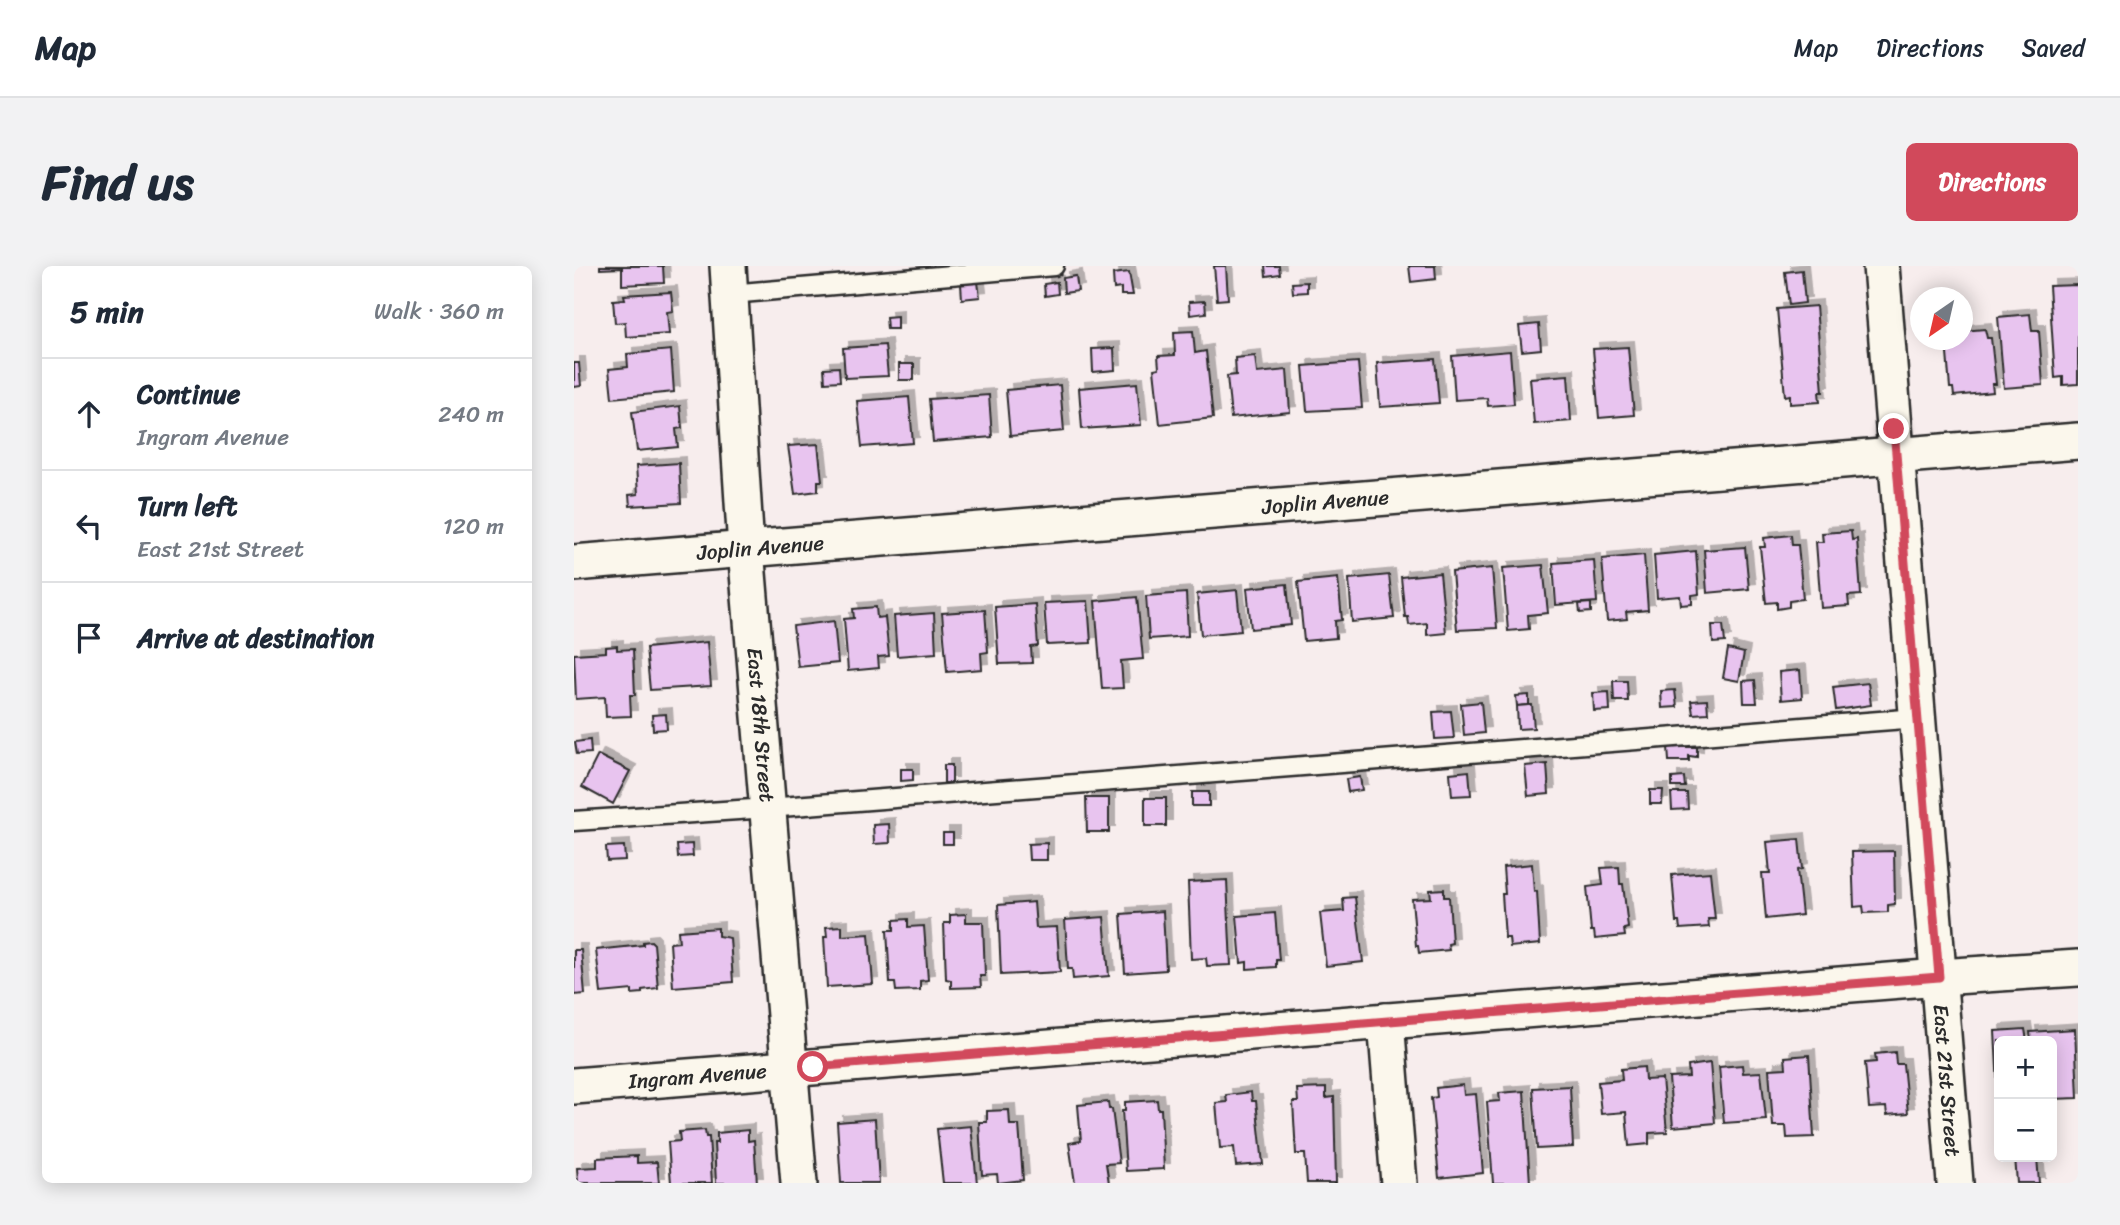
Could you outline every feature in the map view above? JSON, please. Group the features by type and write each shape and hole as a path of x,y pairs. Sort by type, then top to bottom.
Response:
{"street":[{"name":"East 21st Street","path":"1881,266 1955,1183"},
{"name":"East 18th Street","path":"729,280 746,549 799,1183"},
{"name":"Joplin Avenue","path":"574,563 2078,441"},
{"name":"Ingram Avenue","path":"574,1086 2078,968"},
{"path":"1386,1021 1399,1183"}],"lane":[{"path":"729,280 1054,266"},
{"path":"574,821 1918,718"}],"building":[{"path":"600,266 663,266 664,283 622,285 622,268 600,269"},
{"path":"1214,266 1226,266 1228,299 1217,300"},
{"path":"1265,266 1279,266 1280,274 1266,276"},
{"path":"1409,266 1435,266 1436,279 1411,282"},
{"path":"1802,270 1805,303 1789,305 1785,272"},
{"path":"1129,272 1133,295 1121,295 1121,288 1114,289 1113,274"},
{"path":"1076,276 1078,291 1064,293 1063,278"},
{"path":"978,282 980,297 962,299 961,284"},
{"path":"1057,282 1058,294 1045,296 1044,284"},
{"path":"1307,282 1307,292 1293,293 1292,283"},
{"path":"2078,285 2078,384 2063,385 2063,377 2055,378 2049,286"},
{"path":"671,292 673,311 667,312 669,334 626,337 625,322 615,323 613,300 625,299 624,295"},
{"path":"1205,301 1206,313 1190,315 1189,302"},
{"path":"1816,306 1823,392 1819,392 1820,402 1790,404 1790,395 1785,396 1777,309"},
{"path":"2030,314 2032,331 2039,331 2043,385 2004,388 1998,317"},
{"path":"897,316 897,329 887,329 886,317"},
{"path":"1539,324 1541,349 1522,351 1519,326"},
{"path":"1985,329 1987,338 1991,338 1996,384 1992,384 1993,392 1954,396 1953,388 1950,388 1947,350 1973,350 1973,330"},
{"path":"1193,331 1195,353 1206,351 1213,418 1160,424 1154,369 1159,368 1158,356 1175,355 1174,332"},
{"path":"885,345 888,376 845,378 843,348"},
{"path":"1628,347 1634,415 1599,418 1593,349"},
{"path":"1114,348 1115,370 1093,372 1092,349"},
{"path":"671,350 674,392 612,398 609,369 628,367 627,354"},
{"path":"1510,351 1514,404 1488,406 1487,398 1455,400 1452,356"},
{"path":"1255,356 1257,373 1287,370 1290,412 1231,418 1227,376 1236,375 1235,358"},
{"path":"1435,359 1439,403 1380,407 1377,363"},
{"path":"1358,362 1362,408 1307,411 1303,366"},
{"path":"574,363 579,363 581,386 574,387"},
{"path":"899,364 914,364 914,380 899,380"},
{"path":"839,367 840,381 825,382 824,368"},
{"path":"1568,375 1571,421 1534,424 1530,378"},
{"path":"1137,383 1141,425 1082,429 1079,388"},
{"path":"1060,385 1064,431 1010,436 1006,390"},
{"path":"989,395 992,437 933,442 929,399"},
{"path":"909,397 913,443 862,447 857,401"},
{"path":"680,406 682,428 676,429 678,447 637,451 632,412"},
{"path":"818,444 822,481 818,481 818,491 795,494 788,446"},
{"path":"679,463 681,503 630,506 629,495 638,494 636,466"},
{"path":"1851,531 1852,540 1857,539 1861,595 1848,596 1849,606 1821,608 1816,542 1823,542 1822,533"},
{"path":"1791,535 1792,545 1798,545 1803,599 1789,601 1789,607 1777,609 1777,602 1766,603 1760,547 1765,547 1764,538"},
{"path":"1745,547 1749,589 1707,593 1704,550"},
{"path":"1696,551 1699,594 1692,595 1692,604 1681,605 1680,596 1657,598 1654,555"},
{"path":"1644,555 1648,610 1626,612 1627,619 1607,621 1602,559"},
{"path":"1594,560 1597,602 1556,605 1553,563"},
{"path":"1543,565 1548,613 1528,615 1529,629 1508,631 1503,568"},
{"path":"1492,568 1497,628 1457,630 1452,572"},
{"path":"1440,573 1446,633 1427,635 1427,623 1409,625 1408,617 1405,617 1401,577"},
{"path":"1389,575 1394,618 1352,622 1349,579"},
{"path":"1338,578 1342,620 1335,621 1336,638 1304,641 1298,582"},
{"path":"1287,584 1291,625 1251,629 1247,588"},
{"path":"1237,590 1241,631 1201,635 1197,594"},
{"path":"1186,593 1188,636 1149,639 1146,596"},
{"path":"1137,597 1143,659 1121,661 1123,688 1102,689 1095,601"},
{"path":"1088,601 1091,643 1047,645 1044,603"},
{"path":"1591,603 1591,612 1580,613 1579,604"},
{"path":"1035,604 1038,646 1031,647 1032,663 999,664 995,607"},
{"path":"876,607 877,618 885,617 889,656 878,657 879,668 848,671 844,619 854,618 853,609"},
{"path":"985,610 988,652 981,653 982,669 947,672 942,613"},
{"path":"934,613 936,653 897,656 894,616"},
{"path":"834,621 838,663 798,667 793,626"},
{"path":"1712,625 1723,625 1725,642 1713,643"},
{"path":"707,642 711,686 650,690 646,648"},
{"path":"617,646 617,650 633,649 635,695 630,695 631,716 606,717 605,697 576,699 574,654 606,652 606,647"},
{"path":"1728,649 1744,653 1739,681 1723,678"},
{"path":"1800,670 1802,698 1781,700 1779,672"},
{"path":"1755,680 1757,703 1744,703 1743,681"},
{"path":"1613,681 1627,681 1628,701 1614,701"},
{"path":"1868,683 1871,705 1836,710 1833,687"},
{"path":"1675,690 1677,707 1662,708 1661,691"},
{"path":"1609,692 1610,710 1594,711 1593,693"},
{"path":"1529,695 1529,705 1517,706 1516,696"},
{"path":"1707,700 1708,713 1693,714 1691,701"},
{"path":"1481,702 1484,733 1464,735 1461,704"},
{"path":"1532,705 1534,728 1518,729 1517,706"},
{"path":"1451,711 1454,738 1435,739 1433,712"},
{"path":"666,714 667,729 653,730 652,715"},
{"path":"590,740 591,753 577,754 575,742"},
{"path":"1668,747 1697,747 1697,757 1689,756 1689,761 1669,761"},
{"path":"598,755 630,771 613,804 582,787"},
{"path":"1547,764 1549,794 1528,796 1525,766"},
{"path":"944,765 952,765 952,783 944,783"},
{"path":"901,769 913,769 913,780 901,781"},
{"path":"1469,771 1471,795 1452,796 1450,773"},
{"path":"1360,777 1362,790 1348,792 1346,779"},
{"path":"1684,777 1685,787 1672,787 1672,778"},
{"path":"1650,790 1663,790 1662,804 1650,804"},
{"path":"1192,792 1209,792 1209,806 1192,806"},
{"path":"1671,793 1687,793 1688,809 1672,810"},
{"path":"1086,798 1109,798 1109,832 1087,832"},
{"path":"1145,798 1166,798 1166,826 1145,826"},
{"path":"889,824 890,843 874,844 873,825"},
{"path":"943,833 953,833 953,844 943,844"},
{"path":"1799,839 1802,869 1797,870 1802,915 1766,919 1762,873 1770,873 1767,842"},
{"path":"1047,843 1047,860 1029,860 1028,844"},
{"path":"692,844 693,856 678,857 677,845"},
{"path":"624,846 625,860 607,861 606,847"},
{"path":"1894,851 1895,904 1888,905 1888,912 1864,913 1863,906 1854,907 1852,852"},
{"path":"1532,864 1534,892 1537,891 1540,944 1510,947 1509,938 1505,938 1503,867"},
{"path":"1619,867 1628,928 1624,929 1625,936 1595,939 1594,931 1591,931 1587,887 1603,885 1601,868"},
{"path":"1710,872 1715,919 1708,919 1709,927 1680,929 1679,922 1676,922 1672,875"},
{"path":"1227,880 1231,965 1207,966 1206,958 1191,959 1188,882"},
{"path":"1444,889 1444,897 1449,897 1452,943 1448,944 1449,950 1419,953 1412,899 1431,898 1430,890"},
{"path":"1355,897 1363,962 1326,966 1320,913 1344,911 1343,898"},
{"path":"1034,902 1036,928 1057,927 1060,972 1001,975 998,905"},
{"path":"1163,911 1166,970 1125,973 1121,914"},
{"path":"1275,913 1279,960 1276,960 1276,967 1247,969 1247,962 1241,963 1237,916"},
{"path":"966,914 966,922 983,922 985,976 980,976 981,987 951,988 951,980 946,979 944,923 950,923 950,915"},
{"path":"1104,917 1109,976 1073,979 1072,969 1068,969 1065,920"},
{"path":"908,919 908,927 924,926 928,980 920,981 920,990 896,991 895,983 890,983 887,930 894,930 894,920"},
{"path":"842,926 842,936 869,934 873,984 827,987 824,937 827,937 826,927"},
{"path":"718,928 718,936 730,938 733,982 673,987 670,943 679,942 678,931"},
{"path":"651,941 654,944 658,988 632,994 632,990 601,993 596,950 643,945 643,942"},
{"path":"574,950 581,950 585,994 574,995"},
{"path":"2025,1029 2026,1036 1995,1036 1995,1031"},
{"path":"2075,1029 2078,1098 2057,1099 2057,1036 2030,1036 2030,1032"},
{"path":"1895,1052 1896,1064 1903,1064 1908,1113 1887,1115 1886,1107 1869,1108 1865,1063 1876,1062 1875,1054"},
{"path":"1809,1055 1814,1137 1787,1138 1786,1126 1773,1126 1769,1069 1786,1068 1785,1057"},
{"path":"1710,1063 1715,1123 1673,1127 1669,1078 1689,1077 1688,1066"},
{"path":"1742,1065 1743,1073 1761,1072 1766,1120 1724,1123 1719,1067"},
{"path":"1644,1067 1645,1080 1662,1079 1667,1132 1649,1133 1649,1144 1629,1146 1626,1112 1601,1114 1598,1082 1622,1080 1621,1069"},
{"path":"1463,1085 1464,1095 1476,1094 1483,1173 1439,1178 1431,1098 1437,1097 1436,1088"},
{"path":"1570,1086 1573,1147 1537,1149 1533,1088"},
{"path":"1326,1088 1326,1098 1334,1097 1336,1183 1307,1183 1305,1154 1296,1154 1293,1102 1298,1102 1297,1089"},
{"path":"1524,1091 1530,1183 1493,1183 1487,1102 1500,1101 1499,1093"},
{"path":"1251,1092 1252,1101 1256,1101 1263,1164 1236,1166 1234,1147 1220,1148 1216,1103 1227,1102 1226,1095"},
{"path":"1157,1100 1158,1109 1161,1109 1164,1169 1126,1171 1122,1111 1125,1111 1125,1102"},
{"path":"1108,1102 1109,1109 1112,1109 1119,1163 1106,1164 1109,1183 1075,1183 1069,1143 1081,1141 1078,1105"},
{"path":"1009,1110 1010,1125 1019,1125 1023,1180 998,1183 997,1174 982,1175 979,1122 987,1122 987,1111"},
{"path":"875,1119 879,1183 841,1183 837,1122"},
{"path":"971,1126 977,1183 943,1183 937,1129"},
{"path":"705,1130 706,1137 709,1137 712,1183 671,1183 668,1142 680,1141 679,1132"},
{"path":"748,1130 748,1141 754,1140 757,1183 716,1183 714,1143 717,1143 717,1133"},
{"path":"637,1156 637,1163 657,1162 659,1183 578,1183 577,1168 597,1167 597,1158"},
{"path":"2015,1162 2037,1162 2039,1183 2017,1183"}],"route":[{"path":"813,1067 1939,977 1894,429"}]}
